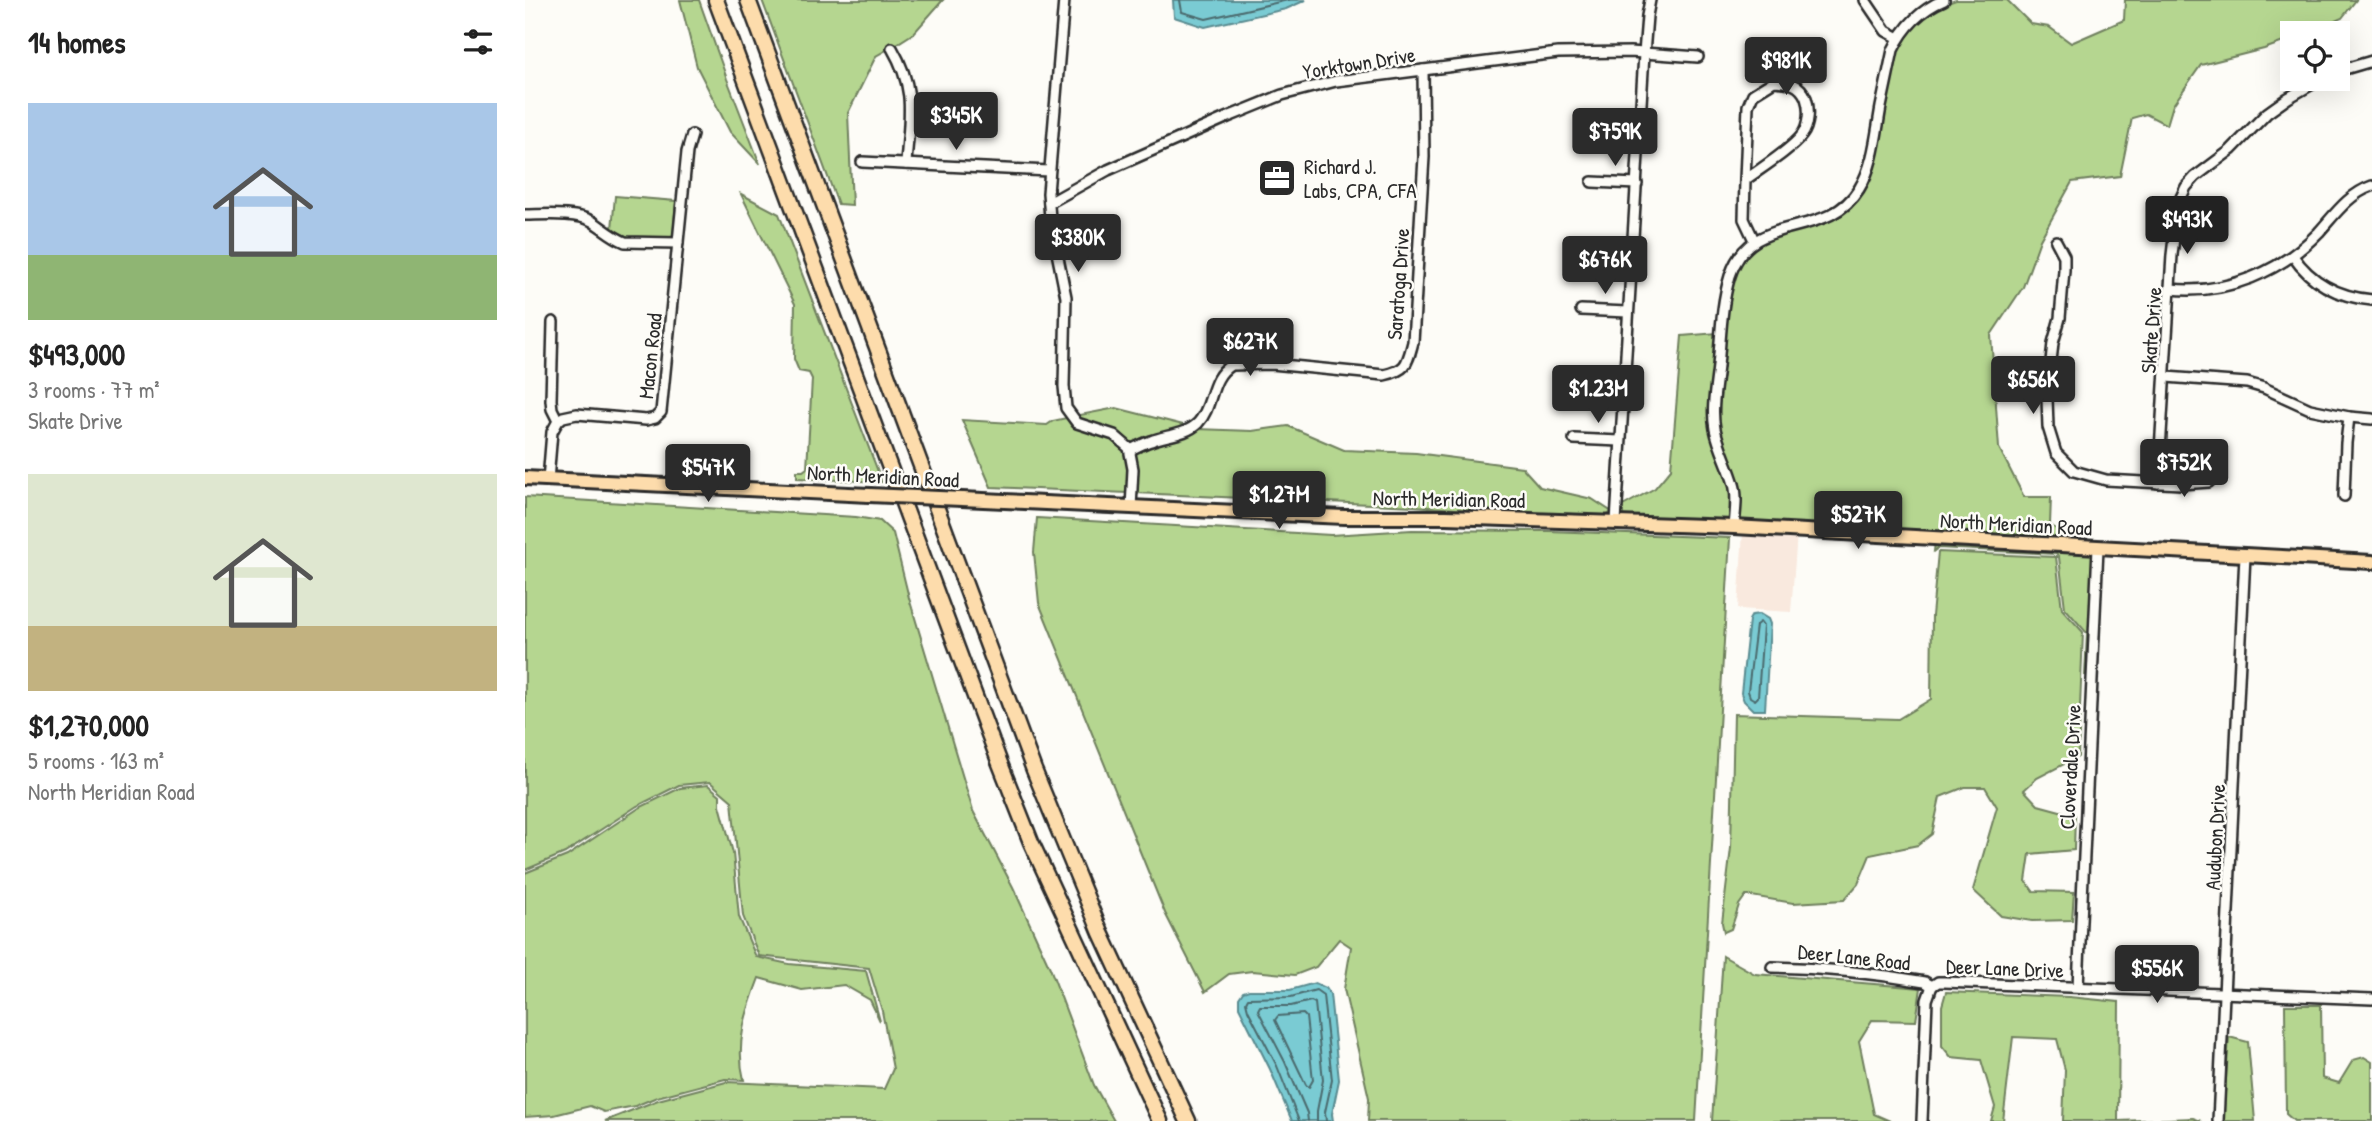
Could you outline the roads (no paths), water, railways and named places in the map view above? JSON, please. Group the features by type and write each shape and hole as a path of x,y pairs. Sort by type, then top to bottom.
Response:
{"highway":[{"path":"716,0 1003,772 1031,842 1160,1121"},
{"path":"748,0 1034,770 1101,933 1188,1121"}],"main road":[{"name":"North Meridian Road","path":"525,478 1345,517 1446,517 1734,527 2372,562"}],"street":[{"path":"1064,0 1049,171 1049,203 1066,297 1066,408 1077,423 1114,435 1130,450 1133,469 1131,508"},
{"path":"1616,522 1644,54 1650,0"},
{"path":"1865,0 1886,31 1899,38"},
{"path":"1734,527 1735,486 1715,428 1714,407 1730,275 1740,256 1754,240 1779,230 1821,220 1845,206 1859,190 1871,157 1893,50 1899,38 1923,11 1944,0"},
{"path":"892,48 903,67 911,99 907,164"},
{"name":"Yorktown Drive","path":"1049,203 1108,170 1282,94 1355,77 1557,53 1698,57"},
{"path":"2350,67 2372,61"},
{"name":"Saratoga Drive","path":"1130,450 1181,433 1196,424 1208,405 1216,379 1231,365 1272,364 1384,375 1400,371 1408,362 1413,342 1424,157 1423,70"},
{"path":"1745,180 1803,135 1808,121 1808,107 1801,89 1795,85 1774,81 1753,94 1748,106 1745,180 1744,219 1754,240"},
{"name":"Skate Drive","path":"2158,483 2178,204 2186,187 2200,173 2231,150 2267,113 2299,91"},
{"name":"Macon Road","path":"558,421 569,414 646,420 655,418 661,412 687,152 692,135"},
{"path":"862,162 1049,171"},
{"path":"1592,182 1636,184"},
{"path":"2171,289 2197,291 2234,284 2270,269 2293,256 2349,199 2372,186"},
{"path":"525,215 580,217 590,220 625,242 678,243"},
{"path":"2056,241 2064,256 2064,270 2060,318 2053,343 2047,398 2048,426 2056,453 2074,471 2106,480 2192,484 2209,482"},
{"path":"2293,256 2307,273 2332,291 2372,300"},
{"path":"1581,310 1628,312"},
{"path":"548,480 551,432 558,421 552,410 551,400 553,322"},
{"path":"2166,377 2247,383 2299,405 2350,417 2372,418"},
{"path":"2344,496 2350,417"},
{"path":"1574,439 1620,441"},
{"name":"Cloverdale Drive","path":"2078,987 2098,548"},
{"name":"Audubon Drive","path":"2218,1121 2245,555"},
{"name":"Deer Lane Road","path":"1772,967 1877,975 1925,982 1932,986"},
{"name":"Deer Lane Drive","path":"1932,986 1944,982 2372,999"},
{"path":"1922,1121 1927,1000 1932,986"}],"water":[{"path":"1173,0 1306,0 1286,9 1205,27 1174,17"},
{"path":"1760,614 1768,619 1770,624 1765,710 1753,710 1744,701 1741,693 1749,620 1752,615"},
{"path":"1315,983 1326,988 1330,994 1339,1080 1333,1121 1292,1121 1239,1007 1239,998 1243,992 1249,990 1290,990"}],"place":[{"name":"Richard J. Labs, CPA, CFA","path":"1277,178"}]}
